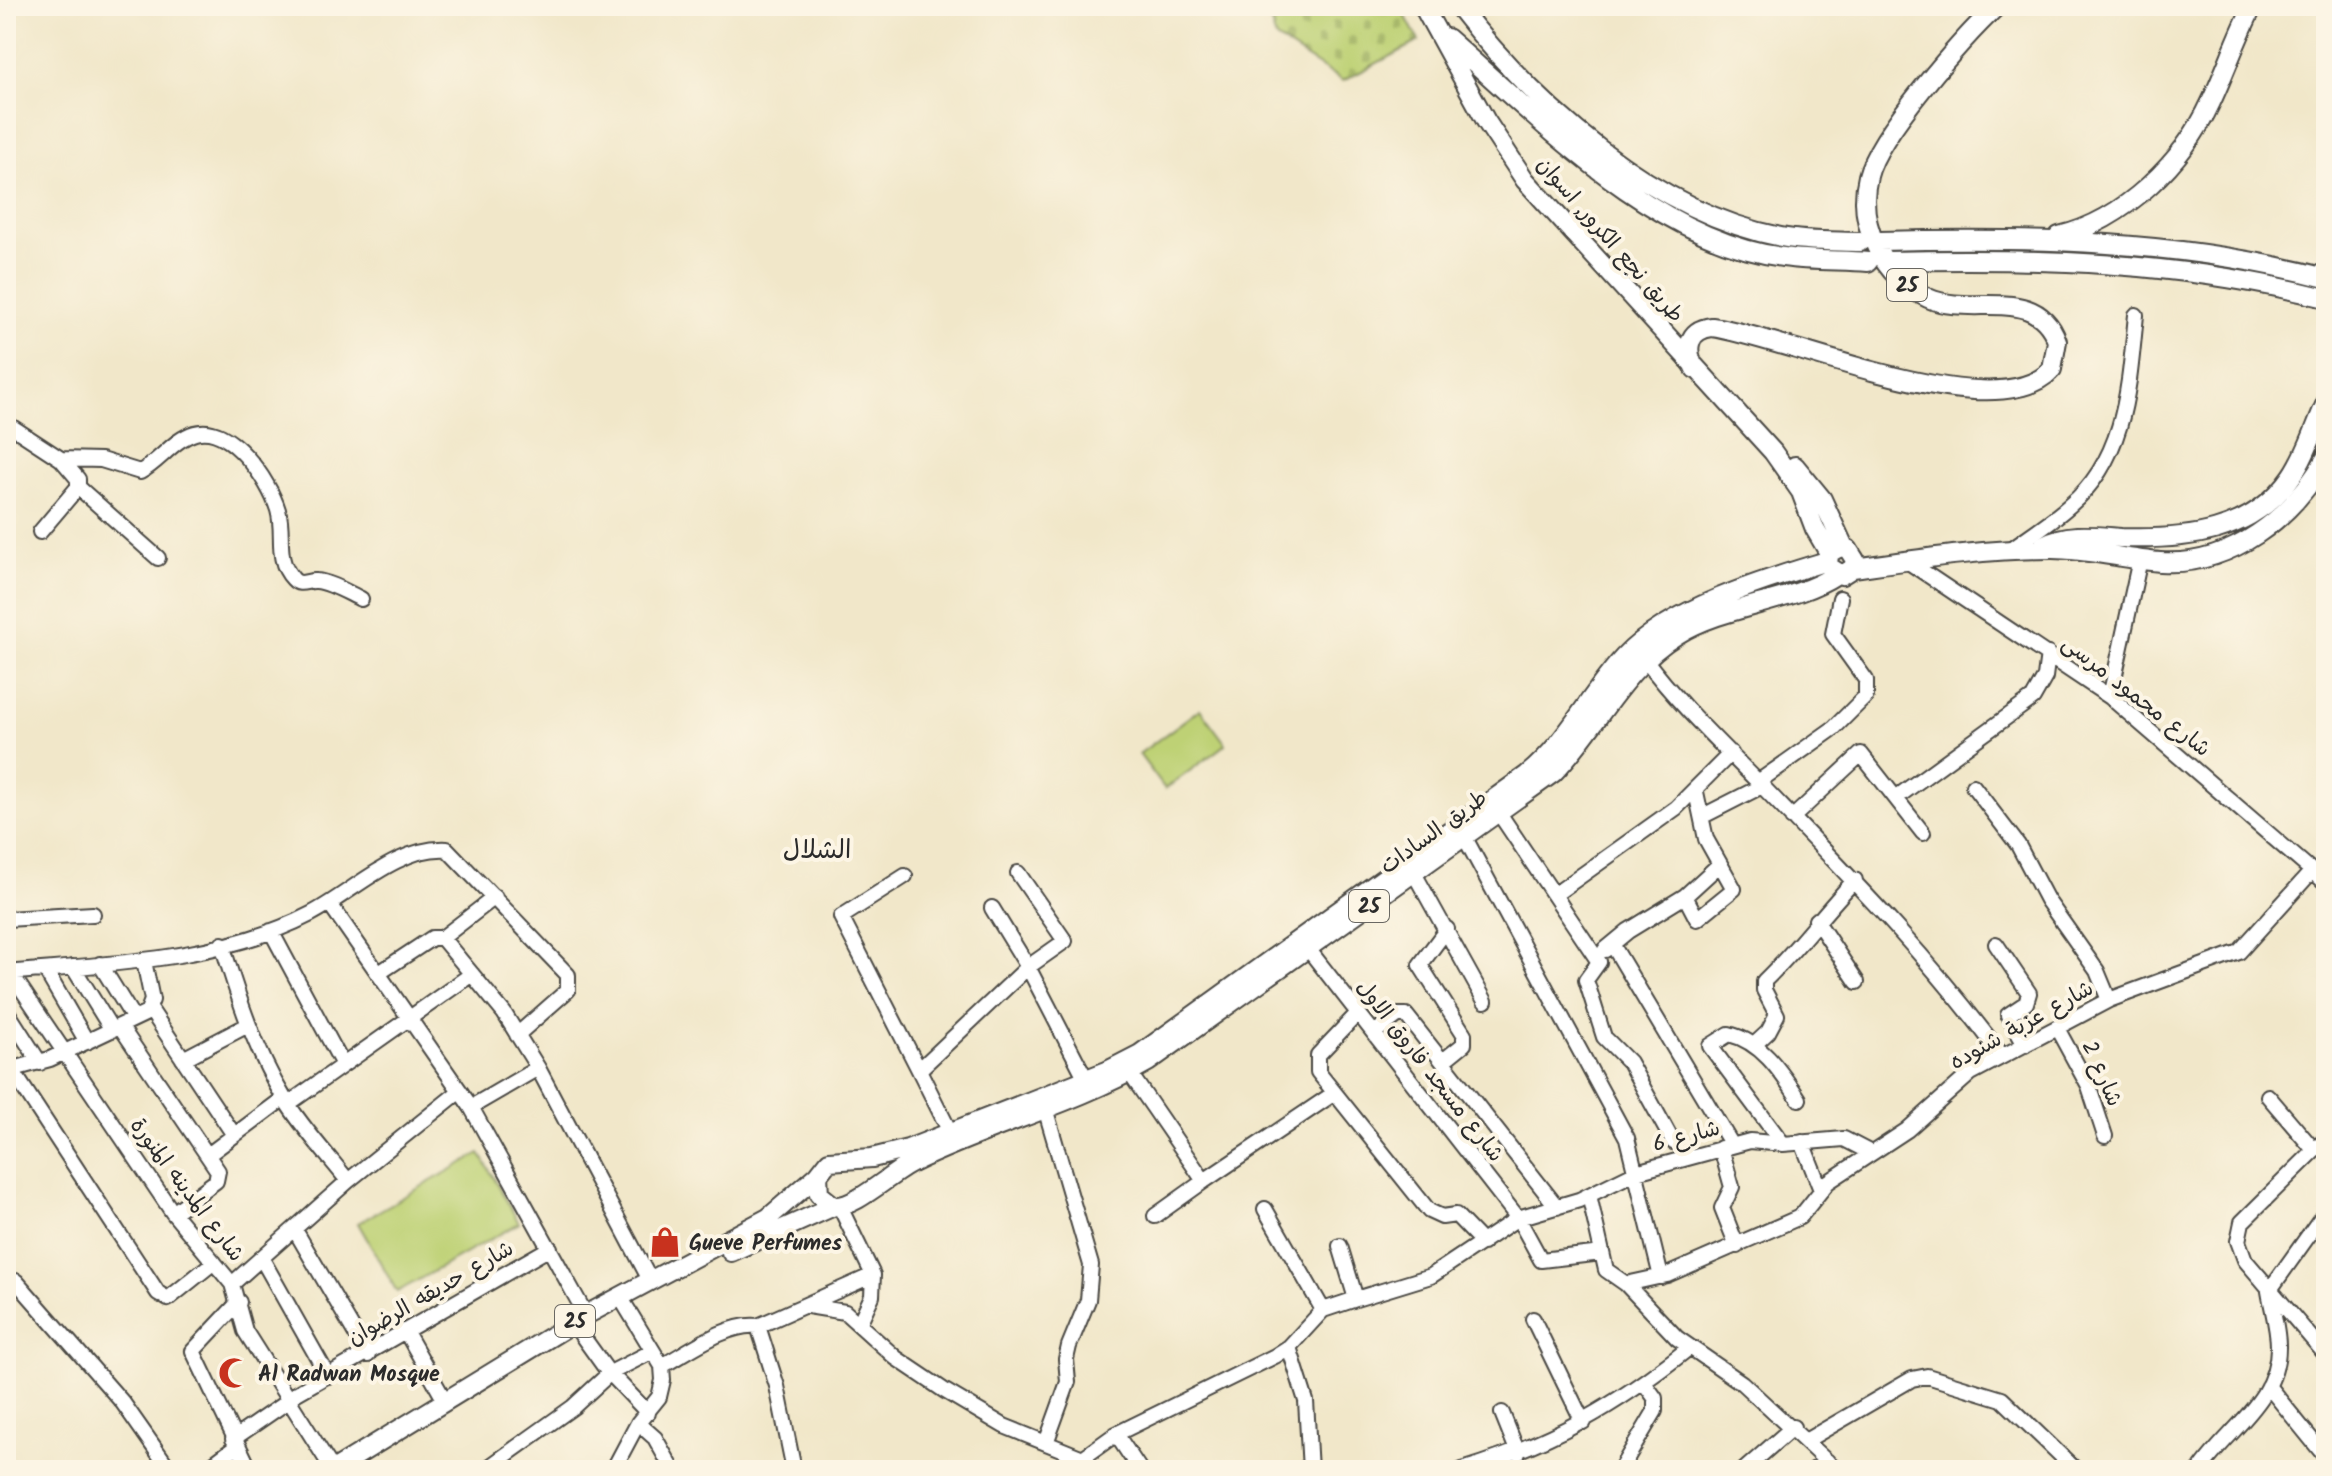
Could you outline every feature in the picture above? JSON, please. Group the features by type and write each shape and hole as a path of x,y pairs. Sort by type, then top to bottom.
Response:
{"main road":[{"name":"طريق نجع الكرور, اسوان","path":"1423,6 1486,121 1525,180 1765,443 1801,492 1815,529 1838,561"},
{"path":"1458,6 1508,66 1546,104 1591,141 1647,180 1739,226 1783,238 1860,242"},
{"name":"25","path":"1695,369 1688,353 1689,343 1697,331 1712,327 1924,384 1966,390 2031,387 2052,369 2057,341 2043,317 2013,305 1948,305 1928,298 1894,273 1881,256 1866,216 1869,174 1889,137 1950,56 1997,6"},
{"path":"2040,240 2072,233 2102,218 2143,190 2167,166 2201,120 2253,6"},
{"path":"1435,28 1582,158 1641,199 1681,221 1740,246 1782,257 1868,262"},
{"path":"1879,241 2040,240 2135,247 2217,255 2326,278"},
{"path":"1888,261 2023,259 2140,266 2229,277 2326,298"},
{"path":"2037,549 2071,536 2184,538 2237,522 2274,496 2294,474 2326,403"},
{"name":"طريق نجع الكرور, اسوان","path":"1765,443 1787,458 1814,488 1835,522 1838,561"},
{"name":"25","path":"1838,561 1907,561 2037,549 2187,561 2239,545 2291,506 2326,458"},
{"path":"1795,572 1809,553 1815,529"},
{"name":"طريق السادات","path":"848,1159 896,1153 1086,1079 1156,1044 1521,781 1562,742 1615,668 1650,634 1691,610 1795,572 1838,561"},
{"name":"طريق السادات","path":"861,1195 914,1162 1129,1072 1309,950 1464,836 1529,793 1574,752 1622,683 1644,658 1699,622 1811,588 1838,561"},
{"path":"848,1159 862,1171 865,1183 861,1195 852,1204 837,1206 819,1194 818,1175 829,1161 848,1159"},
{"name":"25","path":"356,1470 650,1280 768,1218 818,1175"},
{"name":"25","path":"333,1470 444,1399 582,1322 625,1305 811,1213 837,1206"}],"street":[{"path":"2010,550 2070,505 2107,458 2127,401 2136,315"},
{"path":"6,423 61,459 75,472 78,487 158,558"},
{"path":"61,459 101,460 140,472 192,433 212,432 223,437 244,454 276,504 281,554 294,581 301,584 317,581 361,599"},
{"path":"40,532 78,487"},
{"path":"2110,697 2140,559"},
{"name":"شارع محمود مرسى","path":"1907,561 2110,697 2326,883"},
{"path":"1703,816 1760,784 1825,736 1866,696 1866,680 1833,634 1840,598"},
{"path":"1897,797 2023,707 2039,690 2048,654"},
{"path":"1644,658 1662,682 1855,880 1916,953 1952,987 2002,1056"},
{"path":"1554,895 1696,792 1731,753"},
{"path":"1792,818 1861,754 1923,833"},
{"path":"1973,786 2018,845 2040,889 2097,971 2109,1000"},
{"path":"1685,896 1697,919 1732,893 1732,885 1706,839 1696,792"},
{"path":"1499,813 1599,964 1586,980 1604,1037 1629,1062 1673,1142"},
{"path":"1464,836 1627,1138 1661,1277"},
{"path":"10,980 68,967 144,961 271,931 330,904 393,864 439,849 454,854 568,975 570,982 559,1001 517,1035"},
{"path":"1595,958 1685,896 1720,864"},
{"name":"شارع عزبة شنوده","path":"1626,1284 1661,1277 1800,1217 1821,1190 1915,1125 1964,1077 2058,1030 2109,1000 2239,952 2255,938 2312,871"},
{"path":"919,1070 1028,967 1065,941 1018,873"},
{"path":"1414,873 1485,1001"},
{"path":"905,876 841,917 950,1132"},
{"path":"1754,1045 1768,1032 1777,1015 1764,990 1764,981 1793,953 1816,920 1855,880"},
{"path":"379,973 432,938 442,938 495,897"},
{"path":"330,904 471,1107 550,1248 582,1322 610,1373 643,1418 673,1470"},
{"path":"992,908 1028,967 1086,1079"},
{"path":"6,919 93,914"},
{"path":"1816,920 1857,982"},
{"path":"1443,1061 1464,1044 1464,1034 1420,965 1447,929"},
{"path":"271,931 343,1065"},
{"path":"442,938 472,974 538,1068 650,1280"},
{"path":"222,944 248,1025 286,1101 348,1181"},
{"path":"1612,944 1726,1146 1732,1187 1722,1208 1737,1246"},
{"path":"1996,944 2029,993 2026,1003 2008,1015 2025,1045"},
{"name":"شارع مسجد فاروق الاول","path":"1309,950 1518,1218 1543,1261 1602,1253"},
{"path":"144,961 152,1000 150,1009 234,1135"},
{"path":"100,964 122,1025"},
{"path":"10,980 68,967"},
{"path":"68,967 122,1025 218,1171 218,1179 173,1213"},
{"path":"47,973 87,1042"},
{"path":"208,1155 472,974"},
{"name":"شارع المدينه المنورة","path":"10,980 173,1213 232,1284 245,1331 289,1396 333,1470"},
{"path":"150,1009 63,1054 8,1064 158,1293 168,1299 214,1262"},
{"path":"6,1010 38,1060"},
{"path":"1358,1013 1316,1060 1318,1072 1429,1211 1442,1217 1456,1215 1483,1243"},
{"path":"1374,1033 1402,1013 1557,1207"},
{"path":"183,1059 248,1025"},
{"name":"شارع 2","path":"2058,1030 2089,1087 2105,1136"},
{"path":"1783,1144 1709,1049 1729,1034 1754,1045 1774,1064 1799,1099"},
{"path":"471,1107 538,1068"},
{"path":"1129,1072 1204,1181"},
{"path":"232,1284 348,1181 460,1091"},
{"path":"1155,1216 1333,1094"},
{"path":"2268,1096 2314,1150"},
{"path":"1045,1108 1091,1265 1088,1300 1066,1359 1068,1382 1046,1443"},
{"path":"2326,1139 2248,1214 2239,1231 2240,1251 2269,1291 2326,1355"},
{"name":"شارع 6","path":"1323,1310 1431,1276 1518,1218 1589,1195 1636,1172 1726,1146 1758,1141 1783,1144 1849,1140 1871,1153"},
{"path":"1802,1142 1821,1190"},
{"path":"1589,1195 1606,1270 1626,1284 1689,1348 1742,1383 1832,1465 1814,1470"},
{"path":"837,1206 873,1275 872,1296 859,1324"},
{"path":"1066,1470 1116,1434 1289,1347 1323,1310 1265,1209"},
{"path":"2200,1470 2257,1406 2268,1386 2278,1345 2269,1291 2326,1211"},
{"path":"295,1230 368,1355"},
{"path":"1340,1246 1356,1299"},
{"name":"شارع حديقه الرضوان","path":"205,1470 233,1438 289,1396 368,1355 550,1248"},
{"path":"262,1259 328,1376"},
{"path":"662,1366 725,1333 747,1325 758,1326 873,1275"},
{"path":"16,1281 123,1403 170,1470"},
{"path":"239,1302 193,1350 250,1470"},
{"path":"613,1470 661,1391 662,1366 625,1305"},
{"path":"808,1306 845,1312 919,1375 1004,1426 1083,1458"},
{"path":"1533,1319 1583,1422"},
{"path":"758,1326 777,1386 794,1470"},
{"path":"406,1332 444,1399"},
{"path":"1289,1347 1306,1401 1310,1470"},
{"path":"1462,1470 1513,1460 1645,1384 1689,1348"},
{"path":"485,1470 573,1407 610,1373 653,1351"},
{"path":"1807,1440 1912,1379 1927,1376 2007,1402 2076,1470"},
{"path":"1620,1470 1655,1411 1655,1398 1645,1384"},
{"path":"2268,1386 2325,1456"},
{"path":"1502,1413 1513,1460"},
{"path":"1744,1470 1793,1427"},
{"path":"1116,1434 1140,1470"}],"green space":[{"path":"1265,6 1400,6 1419,41 1343,81 1276,38"},
{"path":"1200,709 1226,744 1165,789 1139,754"},
{"path":"480,1153 519,1223 397,1292 358,1223"}],"place":[{"name":"Gueve Perfumes","path":"665,1242"},
{"name":"Al Radwan Mosque","path":"234,1373"}],"district":[{"name":"الشلال","path":"817,849"}]}
